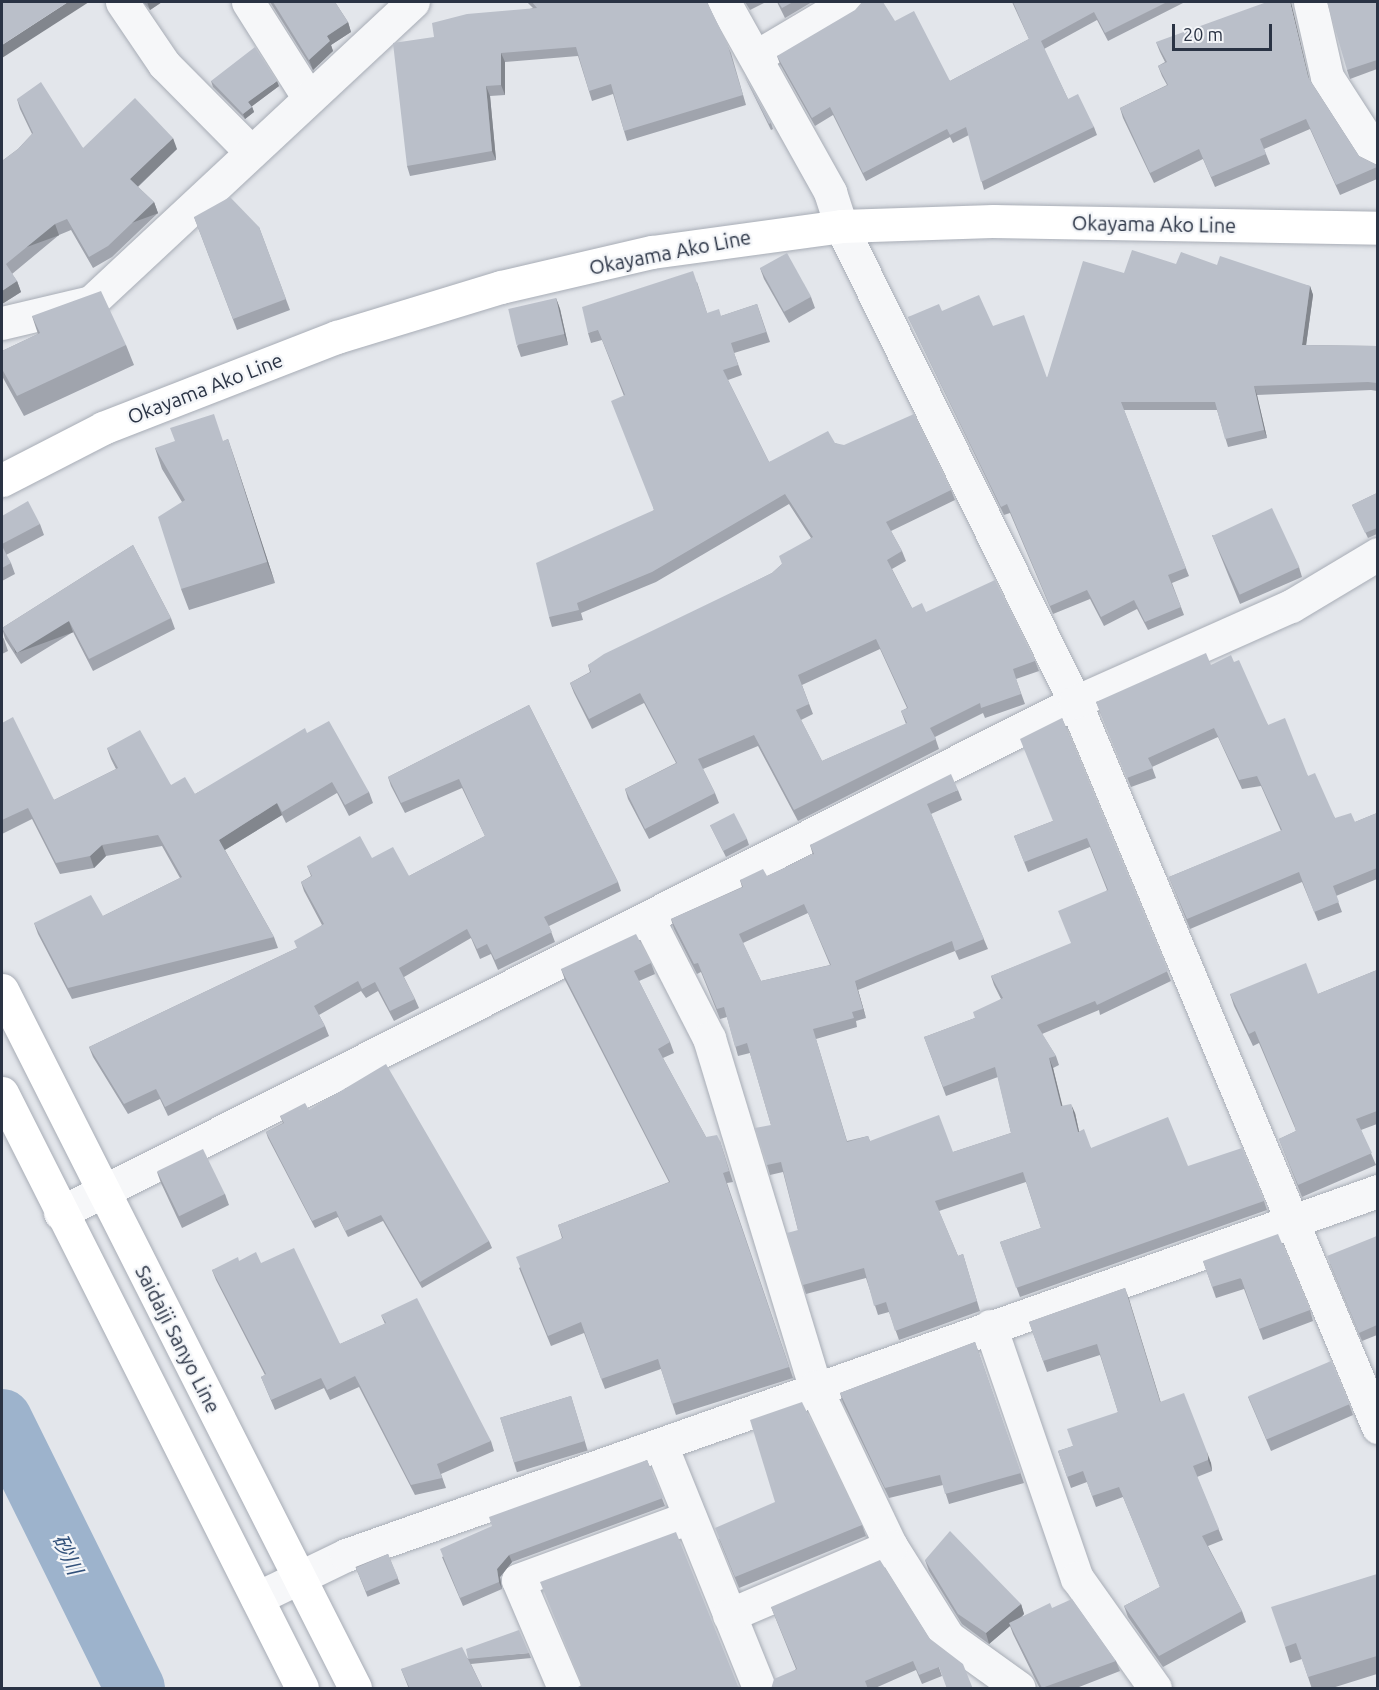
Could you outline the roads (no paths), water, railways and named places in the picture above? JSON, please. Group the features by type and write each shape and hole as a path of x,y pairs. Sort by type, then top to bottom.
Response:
{"main road":[{"name":"Okayama Ako Line","path":"2,480 104,428 292,354 479,294 652,252 841,226 994,220 1377,228"},
{"name":"Saidaiji Sanyo Line","path":"2,990 102,1192 299,1574 355,1689"},
{"path":"2,1093 60,1213 302,1689"}],"street":[{"path":"122,2 164,64 250,151"},
{"path":"248,2 308,97"},
{"path":"2,323 91,302 250,151 413,2"},
{"path":"724,2 757,56 830,192 841,226 1075,702 1377,1427"},
{"path":"757,56 848,2"},
{"path":"1310,2 1327,77 1377,156"},
{"path":"60,1213 648,919 1075,702 1291,606 1377,554"},
{"path":"648,919 709,1038 815,1387 891,1546 948,1637 1019,1689"},
{"path":"257,1598 299,1574 661,1445 815,1387 1294,1224 1377,1191"},
{"path":"990,1326 1077,1578 1155,1689"},
{"path":"661,1445 759,1689"},
{"path":"564,1689 518,1580 690,1517"},
{"path":"729,1615 891,1546"}],"waterway":[{"name":"砂川","path":"2,1419 135,1688"}]}
